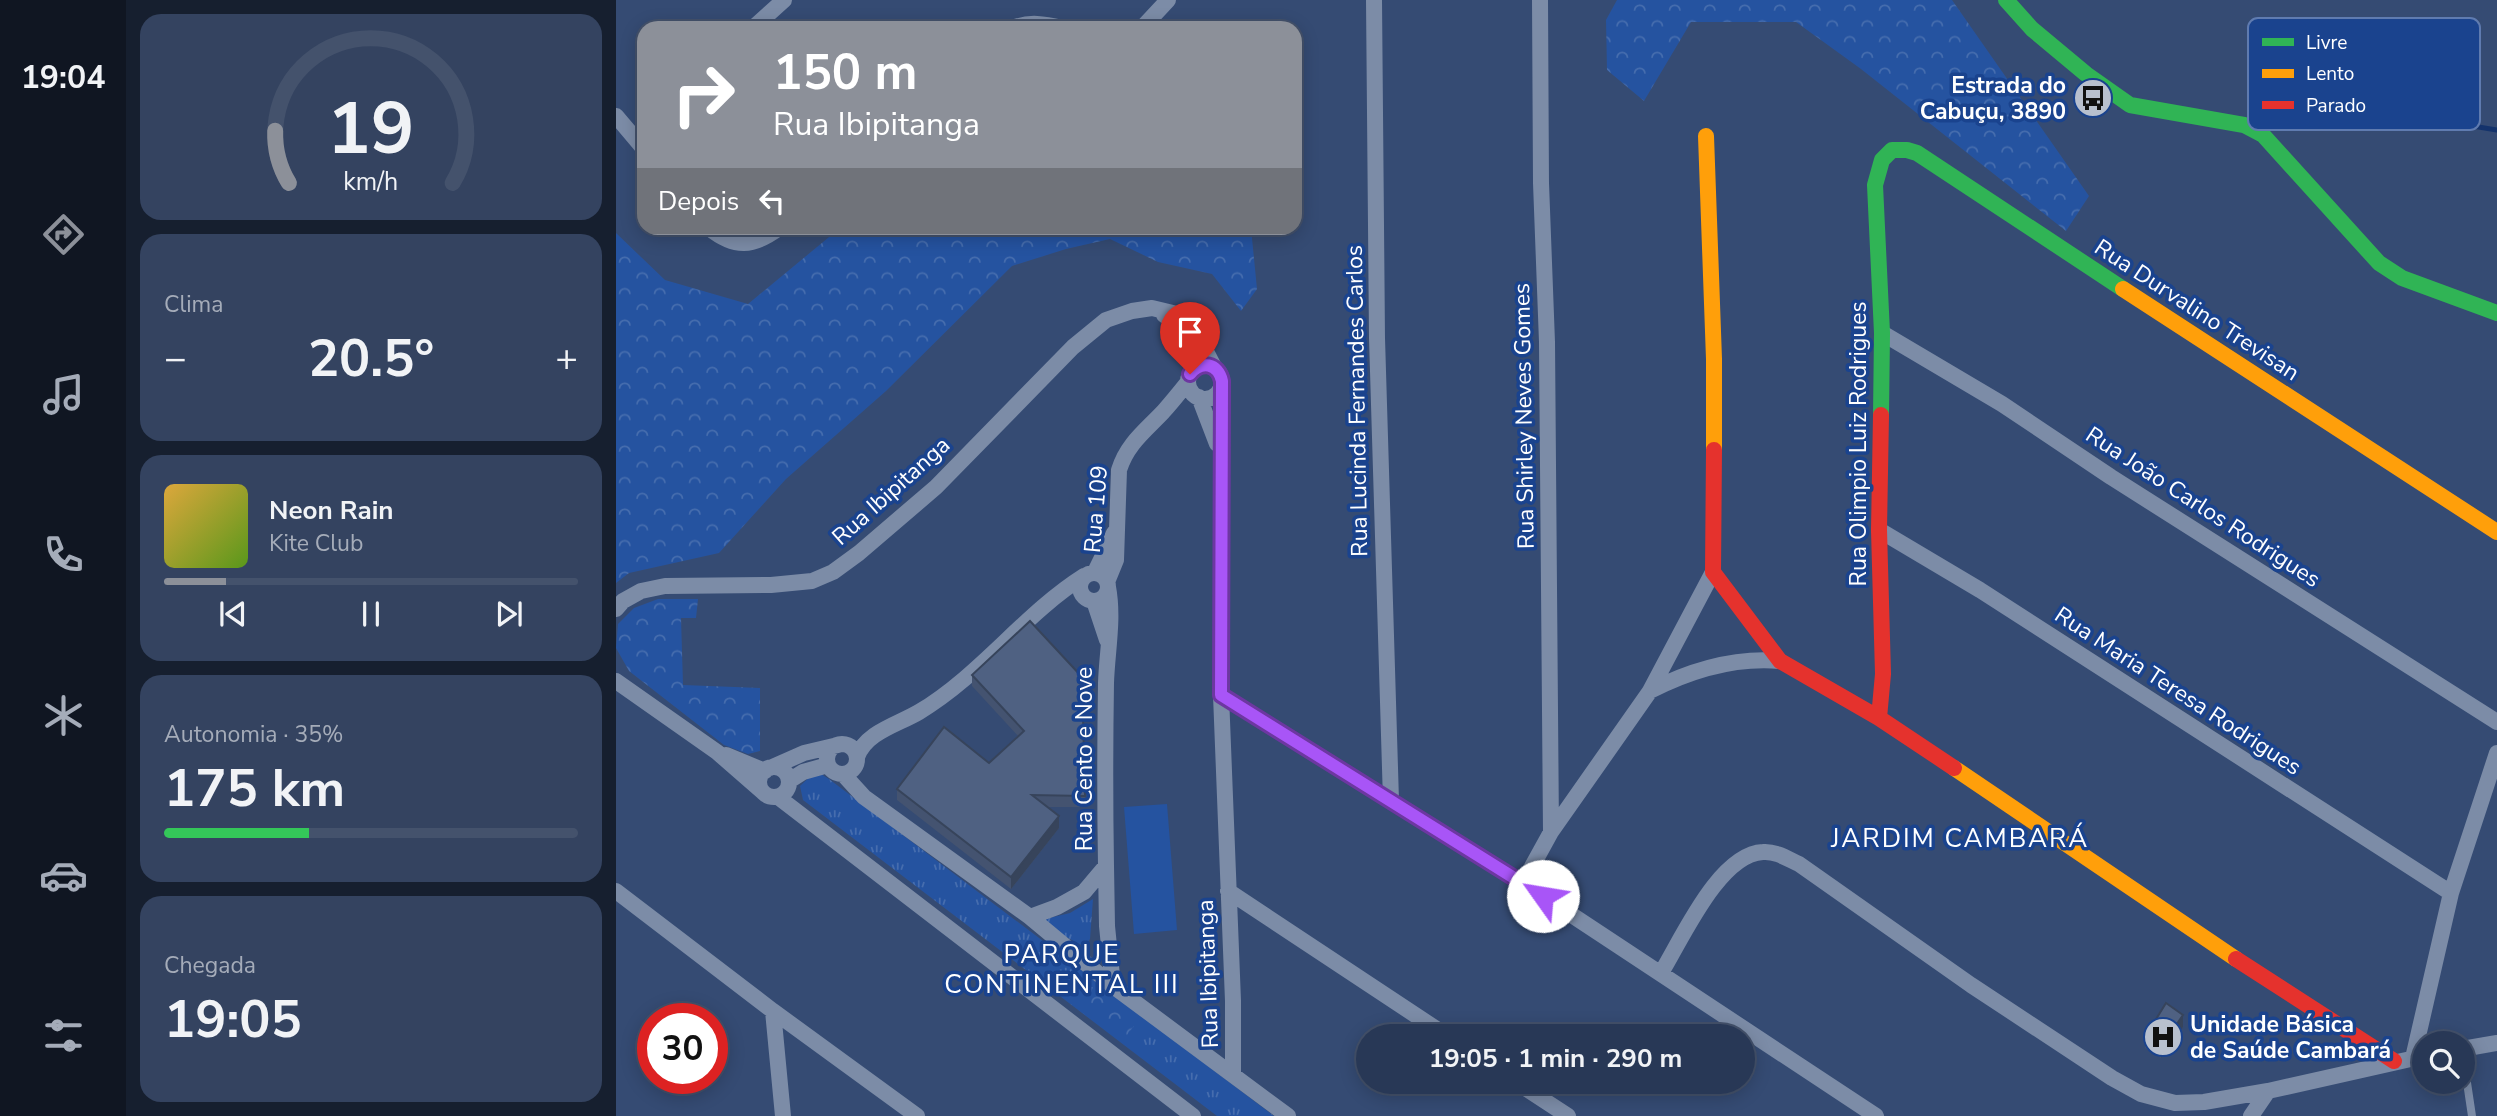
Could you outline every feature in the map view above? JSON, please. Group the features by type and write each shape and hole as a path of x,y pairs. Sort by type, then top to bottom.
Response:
{"street":[{"path":"761,21 784,0"},
{"path":"1148,21 1168,0"},
{"name":"Rua Lucinda Fernandes Carlos","path":"1374,0 1377,338 1391,802"},
{"name":"Rua Shirley Neves Gomes","path":"1540,0 1541,183 1547,342 1551,832"},
{"path":"2006,0 2032,29 2086,74 2130,105 2248,127"},
{"path":"616,116 637,140"},
{"path":"631,133 637,127"},
{"path":"2254,130 2263,135 2379,263 2402,278 2497,313"},
{"path":"1523,883 1551,832 1650,691 1713,572 1714,359 1706,135"},
{"name":"Rua Durvalino Trevisan","path":"1877,170 1882,158 1893,150 1905,148 1917,153 2497,532"},
{"name":"Rua Olimpio Luiz Rodrigues","path":"1877,170 1882,333 1879,530 1883,643 1879,718"},
{"path":"718,235 739,244 758,241 768,235"},
{"name":"Rua Ibipitanga","path":"616,609 623,601 641,591 666,586 771,585 813,581 833,572 936,487 1073,347 1106,320 1152,308 1181,315 1195,330 1206,367"},
{"name":"Rua João Carlos Rodrigues","path":"1882,333 2003,404 2111,477 2497,722"},
{"path":"1206,367 1221,376 1222,386 1210,398 1194,391 1190,374 1206,367"},
{"name":"Rua Ibipitanga","path":"1222,386 1221,695 1233,1001 1233,1074"},
{"name":"Rua Ibipitanga","path":"1194,391 1221,453"},
{"name":"Rua 109","path":"1107,642 1112,605 1099,579 1116,560 1119,470 1123,456 1137,436 1163,412 1194,391"},
{"name":"Rua Maria Teresa Rodrigues","path":"1879,530 1991,597 2451,893"},
{"path":"1713,572 1780,660 1879,718 2303,1004 2394,1061"},
{"path":"1044,608 1070,598 1091,601 1101,599 1099,579"},
{"path":"1099,579 1080,582 1079,589 1082,595 1091,601 1107,642"},
{"path":"780,790 803,772 828,765 831,770 862,745 920,712 954,688 1044,608 1058,592 1099,579"},
{"name":"Rua Cento e Nove","path":"1030,917 1057,907 1084,892 1106,866 1104,756 1107,642"},
{"path":"1650,691 1679,676 1706,668 1756,659 1780,660"},
{"path":"616,681 717,752 780,790 803,818 1193,1116"},
{"path":"1221,695 1523,883 1876,1116"},
{"path":"717,752 768,769 779,768 786,773 780,790"},
{"path":"780,790 760,782 768,769 804,753 848,757"},
{"path":"2423,1031 2451,893 2497,753"},
{"path":"848,757 864,797 1030,917 1113,986 1288,1116"},
{"path":"1661,973 1716,881 1746,856 1764,852 1782,855 1799,864 2004,1007 2112,1079 2141,1094 2175,1103 2204,1102 2268,1091 2412,1058"},
{"path":"1106,866 1107,926 1113,986"},
{"path":"616,891 773,1012 917,1116"},
{"path":"1228,891 1429,1024"},
{"path":"773,1012 783,1116"},
{"path":"2475,1047 2497,1043"},
{"path":"2251,1116 2268,1091"},
{"path":"1534,1094 1568,1116"}],"lane":[{"path":"2469,1094 2472,1116"}],"green space":[{"path":"1617,0 1952,0 2089,196 2066,231 1861,69 1796,22 1691,22 1644,101 1607,70 1606,20"},
{"path":"616,233 665,280 748,304 832,235 1252,235 1257,289 1241,311 1212,274 1158,262 1110,239 1012,266 886,391 786,479 719,553 629,573 616,583"},
{"path":"658,599 698,599 696,618 681,618 683,685 760,688 760,751 748,754 724,745 629,671 616,648 618,624 634,608"},
{"path":"816,771 1274,1116 1217,1116 803,800 800,786"},
{"path":"1167,804 1177,930 1134,934 1124,807"},
{"path":"1093,899 1090,939 1085,947 1047,927 1045,919 1070,913"},
{"path":"1100,985 1142,1015 1122,1042 1080,1011"}],"building":[{"path":"1030,621 1082,677 1085,796 1032,795 1059,816 1011,877 897,789 944,727 989,763 1024,731 972,675"},
{"path":"2166,1003 2183,1015 2161,1047 2145,1037"}],"waterway":[{"path":"2480,127 2497,130"}],"traffic: fast":[{"path":"2006,0 2032,29 2086,74 2130,105 2248,127"},
{"path":"2254,130 2263,135 2379,263 2402,278 2497,313"},
{"path":"1881,415 1882,333 1875,185 1882,160 1892,150 1917,153 2123,289"}],"traffic: slow":[{"path":"1706,136 1714,359 1714,450"},
{"path":"2123,289 2497,532"},
{"path":"1954,768 2236,959"}],"traffic: jam":[{"path":"1879,718 1883,674 1879,530 1881,415"},
{"path":"1714,450 1713,572 1780,661 1879,718 1954,768"},
{"path":"2236,959 2394,1061"}],"place":[{"name":"Estrada do Cabuçu, 3890","path":"2093,98"},
{"name":"Unidade Básica de Saúde Cambará","path":"2163,1037"}],"district":[{"name":"JARDIM CAMBARÁ","path":"1960,838"},
{"name":"PARQUE CONTINENTAL III","path":"1062,969"}],"route":[{"path":"1190,374 1198,366 1209,365 1218,371 1222,381 1221,695 1543,896"}]}
